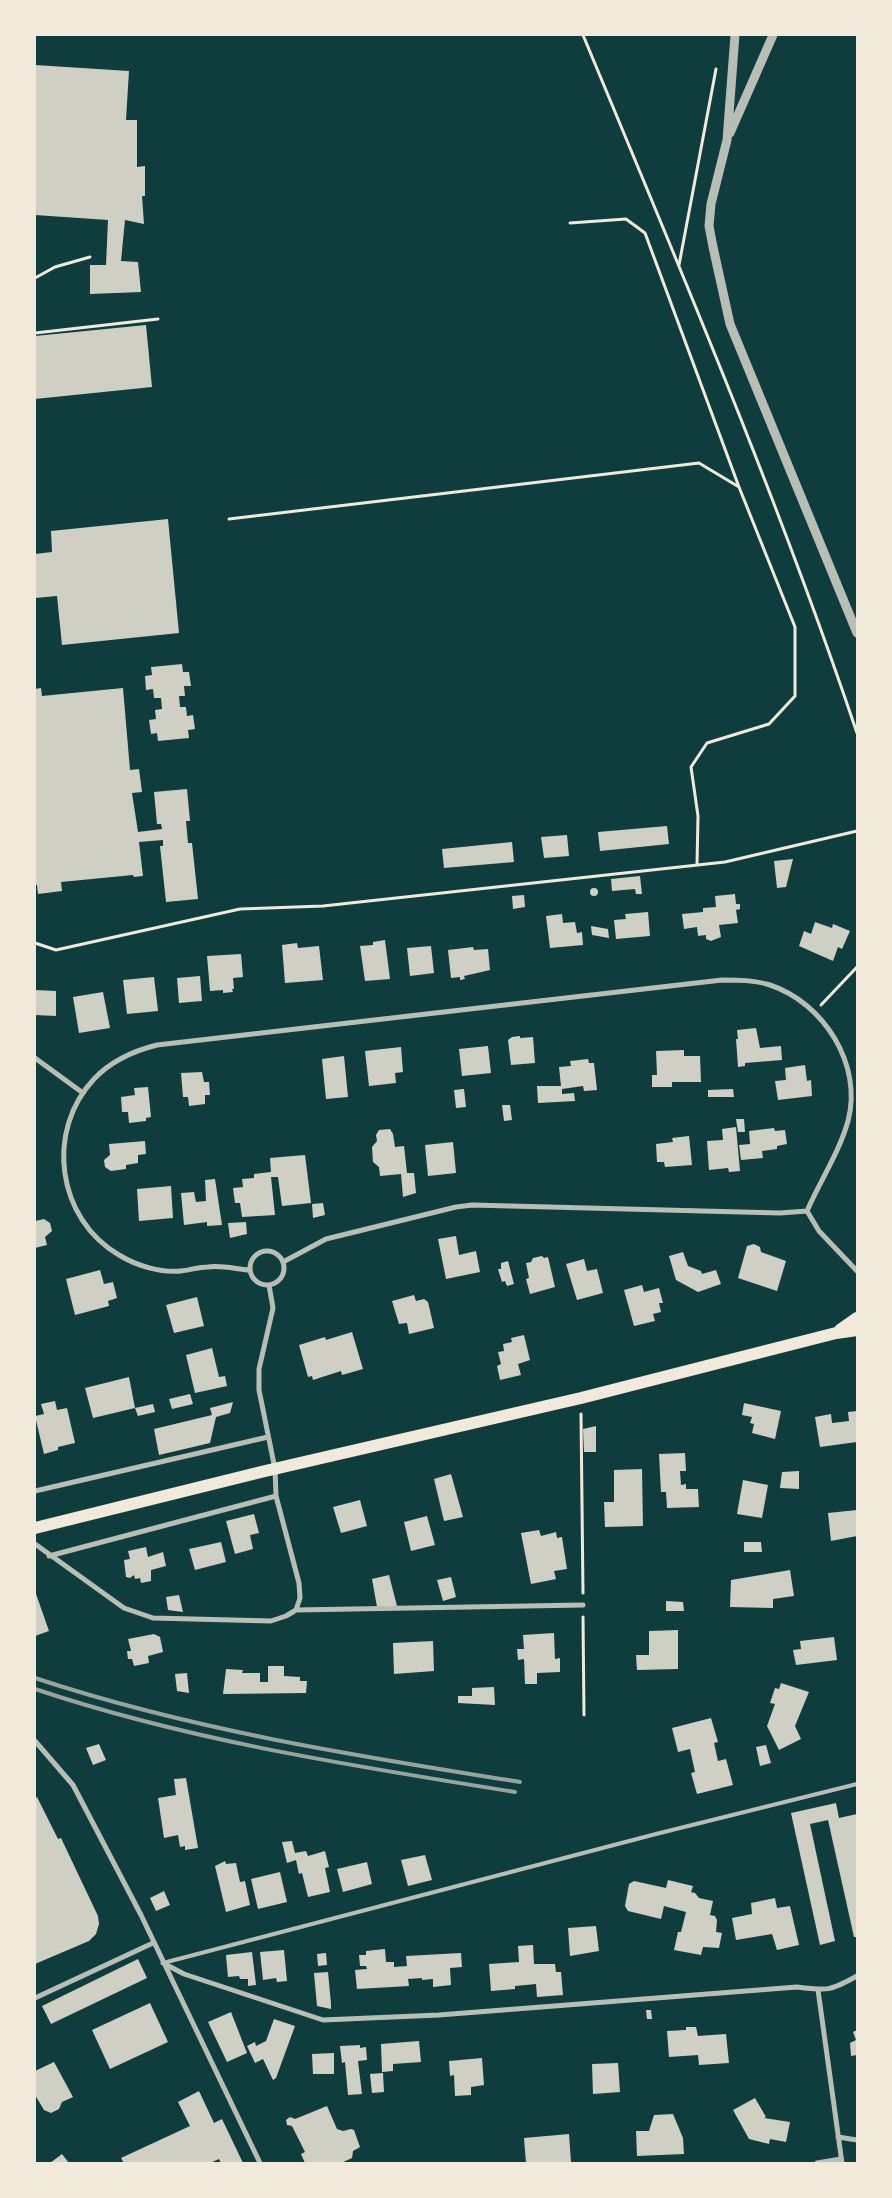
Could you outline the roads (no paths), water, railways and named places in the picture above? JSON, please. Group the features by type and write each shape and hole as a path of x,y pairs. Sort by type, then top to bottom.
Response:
{"main road":[{"path":"836,1333 857,1318"},
{"path":"35,1528 261,1472 580,1398 836,1333 857,1330"}],"street":[{"path":"735,35 726,140 711,204 709,226 730,324 857,634"},
{"path":"726,140 773,35"},
{"path":"249,1270 209,1266 181,1271 145,1266 121,1256 108,1248 88,1228 69,1194 63,1170 65,1137 70,1116 83,1093 95,1078 114,1062 157,1044 722,980 753,981 771,986 796,998 815,1012 837,1041 846,1065 851,1094 848,1120 839,1146 807,1211"},
{"path":"35,1058 83,1093"},
{"path":"283,1262 326,1239 456,1207 472,1205 780,1213 807,1211"},
{"path":"807,1211 819,1231 857,1271"},
{"path":"266,1251 276,1254 283,1262 281,1277 269,1285 258,1283 249,1270 252,1259 260,1252 266,1251"},
{"path":"269,1285 273,1308 259,1369 259,1383 275,1469 276,1496 299,1583 300,1598 296,1610"},
{"path":"35,1491 268,1437"},
{"path":"49,1556 276,1496"},
{"path":"35,1544 49,1556 124,1608 153,1618 272,1621 296,1610 583,1606"},
{"path":"35,1741 73,1785 163,1963 260,2163"},
{"path":"35,1998 153,1943"},
{"path":"163,1963 184,1974 323,2020 439,2014 797,1987 818,1990 833,1989 857,1976"},
{"path":"818,1990 841,2161 818,2163"},
{"path":"838,2137 857,2140"}],"lane":[{"path":"163,1963 647,1836 857,1784"}],"railway":[{"path":"35,1678 154,1713 214,1727 336,1751 520,1782"},
{"path":"35,1689 94,1707 213,1738 333,1762 515,1792"}]}
